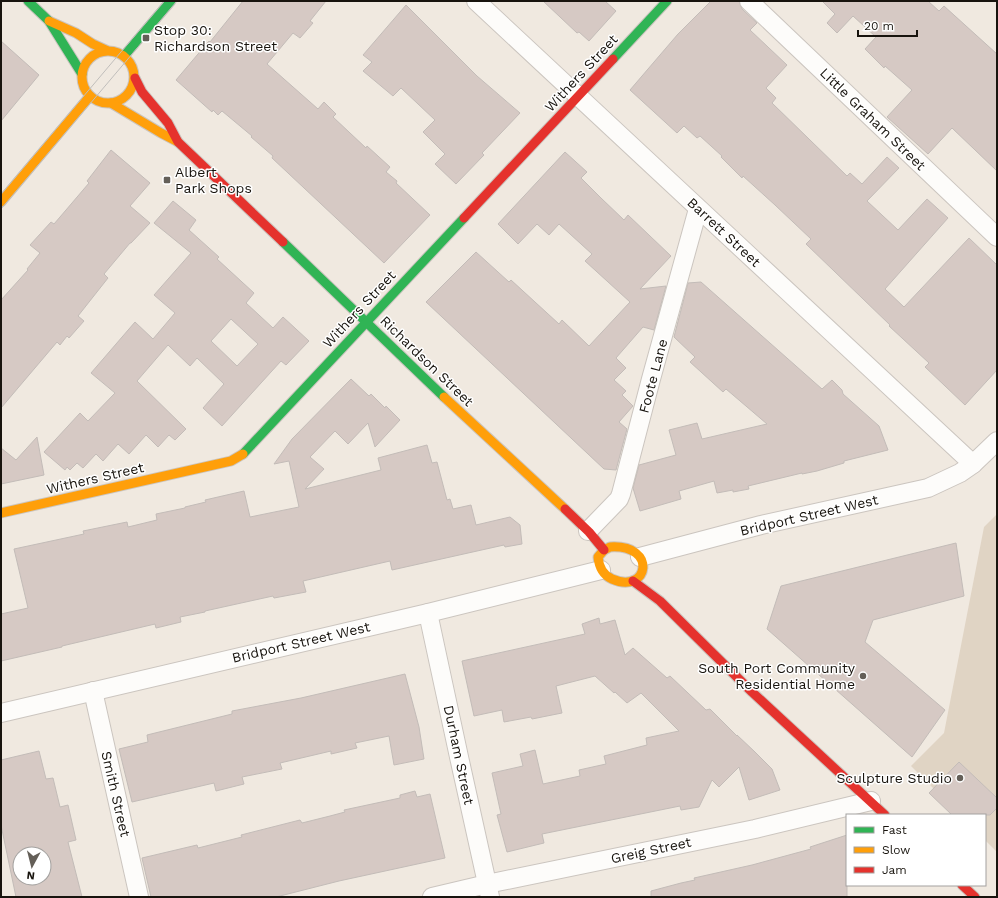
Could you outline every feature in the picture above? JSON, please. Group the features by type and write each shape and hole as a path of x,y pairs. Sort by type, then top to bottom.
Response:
{"street":[{"path":"28,1 49,21 82,74"},
{"path":"124,56 171,1"},
{"name":"Barrett Street","path":"476,1 973,464"},
{"name":"Withers Street","path":"1,513 236,459 244,453 667,1"},
{"name":"Little Graham Street","path":"749,1 997,237"},
{"path":"49,21 66,28 93,44 106,50 115,51 128,59 133,68 135,78 133,87 127,95 120,100 111,103 98,101 90,96 84,87 82,74 84,64 96,53 106,50"},
{"name":"Richardson Street","path":"135,78 142,92 168,123 178,142 588,531 604,550"},
{"path":"1,202 90,96"},
{"name":"Richardson Street","path":"111,103 160,134 178,142"},
{"name":"Foote Lane","path":"588,531 619,499 621,494 698,209"},
{"name":"Bridport Street West","path":"640,557 761,525 928,488 960,473 973,464 997,441"},
{"path":"633,581 642,572 644,567 644,563 640,557 628,548 616,547 604,550 598,557 598,563 605,575 618,581 633,581 660,601 752,692 884,814"},
{"name":"Bridport Street West","path":"1,713 428,613 601,570"},
{"name":"Durham Street","path":"428,613 489,891"},
{"name":"Smith Street","path":"93,691 139,897"},
{"name":"Greig Street","path":"432,897 489,891 870,801"},
{"path":"963,886 975,897"}],"shaded area":[{"path":"997,514 997,852 986,841 986,814 959,814 911,766 944,733 984,527"}],"building":[{"path":"243,1 326,1 310,21 313,23 300,38 293,33 267,64 318,109 324,102 336,114 333,117 366,148 367,146 390,167 386,172 397,181 396,183 430,215 384,263 272,158 273,156 251,137 252,136 222,111 218,115 213,110 212,112 176,80 209,41 210,42"},
{"path":"543,1 605,1 616,11 589,41 579,32 577,33"},
{"path":"711,1 739,1 742,9 757,23 750,30 787,65 766,88 776,98 772,103 847,176 850,173 862,184 887,157 899,168 867,201 898,230 927,199 948,218 885,289 904,307 969,238 997,265 997,370 965,405 925,367 929,363 889,326 890,325 806,244 811,239 775,205 743,176 742,178 721,157 722,156 700,136 697,138 684,126 677,133 630,90 678,34"},
{"path":"822,1 928,1 939,11 944,6 997,54 997,171 952,128 928,154 887,117 912,90 885,66 884,68 865,49 876,37 853,16 837,33 827,23 835,14"},
{"path":"406,5 477,76 520,113 482,153 484,155 456,184 435,164 445,154 423,132 435,120 401,88 393,96 363,71 372,62 363,55"},
{"path":"1,41 39,75 1,121"},
{"path":"111,150 150,183 130,206 150,223 130,243 104,274 108,278 78,316 84,321 69,338 67,336 60,345 57,342 1,408 1,300 28,270 27,269 40,253 30,245 51,222 54,224 66,210 89,183 87,181"},
{"path":"565,152 587,172 581,178 601,198 624,220 628,215 671,256 640,289 666,286 654,330 643,327 616,358 626,368 614,380 626,391 622,395 633,406 619,422 627,429 616,470 604,469 426,302 476,252 509,282 511,280 559,324 562,320 589,346 630,302 585,261 592,254 559,224 549,235 537,224 518,244 498,224"},
{"path":"173,201 196,220 189,230 219,257 217,259 254,293 246,303 273,328 283,317 309,341 286,365 281,361 222,426 203,408 224,384 197,358 190,366 168,345 137,381 186,429 175,440 169,435 158,447 146,435 129,454 118,444 103,461 96,454 83,468 77,463 70,470 67,467 65,470 44,452 80,413 88,421 115,393 91,373 135,322 153,339 175,313 154,295 191,253 154,223","holes":["231,319 258,344 237,366 211,341"]},
{"path":"701,282 822,389 832,380 842,390 843,394 879,426 888,450 844,461 844,463 817,471 802,473 748,486 749,489 733,492 733,490 717,493 714,481 679,491 681,499 640,511 633,488 639,465 676,455 669,430 697,423 702,439 767,424 726,389 723,392 690,362 695,357 674,337 688,283"},
{"path":"351,379 369,396 371,394 385,408 386,406 400,420 375,447 368,423 348,444 335,431 310,457 324,469 305,489 381,470 378,458 427,445 432,463 437,462 447,500 450,499 453,509 471,505 476,525 510,517 520,525 522,544 505,547 504,545 392,570 390,561 303,581 306,592 274,598 273,596 205,611 180,617 181,622 156,628 155,624 1,661 1,614 28,608 14,549 84,534 83,531 127,522 128,527 157,520 156,514 185,508 206,502 205,500 244,491 250,517 299,507 289,461 274,464 292,439"},
{"path":"37,437 44,475 1,484 1,448 16,460"},
{"name":"South Port Community Residential Home","path":"956,543 964,596 873,620 865,642 945,710 912,757 767,629 781,586"},
{"path":"599,618 600,624 615,620 625,655 633,648 667,678 670,676 706,710 710,709 772,769 780,790 749,800 739,767 719,787 712,780 699,807 681,810 680,806 542,834 544,843 507,852 497,815 501,814 492,773 523,766 520,754 535,750 543,784 580,776 579,770 606,764 604,756 647,745 646,738 679,731 641,693 627,703 595,676 556,686 562,713 532,719 531,717 504,722 502,710 474,716 462,661 585,634 582,624"},
{"path":"405,674 419,727 424,759 394,765 389,736 355,743 357,748 331,754 331,751 280,763 282,769 242,777 244,784 216,791 214,783 132,802 119,749 148,742 147,735 232,714 232,711 301,698"},
{"path":"39,751 46,779 53,778 60,807 68,805 76,840 68,842 82,897 16,897 14,886 52,886 52,846 12,846 12,878 1,825 1,760"},
{"name":"Sculpture Studio","path":"959,762 997,798 997,808 990,815 951,814 929,793"},
{"path":"415,791 417,797 430,794 445,858 339,881 276,897 151,897 142,858 197,845 198,848 300,820 302,823 345,812 344,810 400,798 400,795"},
{"path":"846,835 847,897 651,897 651,891 695,880 694,878 752,865 811,849 810,847"}],"tram line":[{"path":"1,194 164,1"},
{"path":"1,209 177,1"}],"traffic: fast":[{"path":"28,1 49,21 82,74"},
{"path":"124,56 171,1"},
{"path":"613,59 667,1"},
{"path":"243,454 464,218"},
{"path":"283,242 444,397"}],"traffic: slow":[{"path":"49,21 76,33 106,50"},
{"path":"103,51 113,51 127,58 134,72 134,77 134,82 127,96 113,103 103,103 93,99 86,92 82,82 82,72 86,62 93,55 103,51"},
{"path":"1,202 90,96"},
{"path":"111,103 178,142"},
{"path":"444,397 565,509"},
{"path":"1,513 231,461 243,454"},
{"path":"610,547 625,548 636,553 641,560 643,568 640,575 634,580 625,582 612,579 606,575 600,567 598,557 604,550 610,547"}],"traffic: jam":[{"path":"464,218 613,59"},
{"path":"135,78 142,92 168,123 178,142 283,242"},
{"path":"565,509 589,532 604,550"},
{"path":"633,581 660,601 752,692 884,814"},
{"path":"963,886 975,897"}],"place":[{"name":"Stop 30: Richardson Street","path":"146,38"},
{"name":"Albert Park Shops","path":"167,180"},
{"name":"South Port Community Residential Home","path":"863,676"},
{"name":"Sculpture Studio","path":"960,778"}]}
